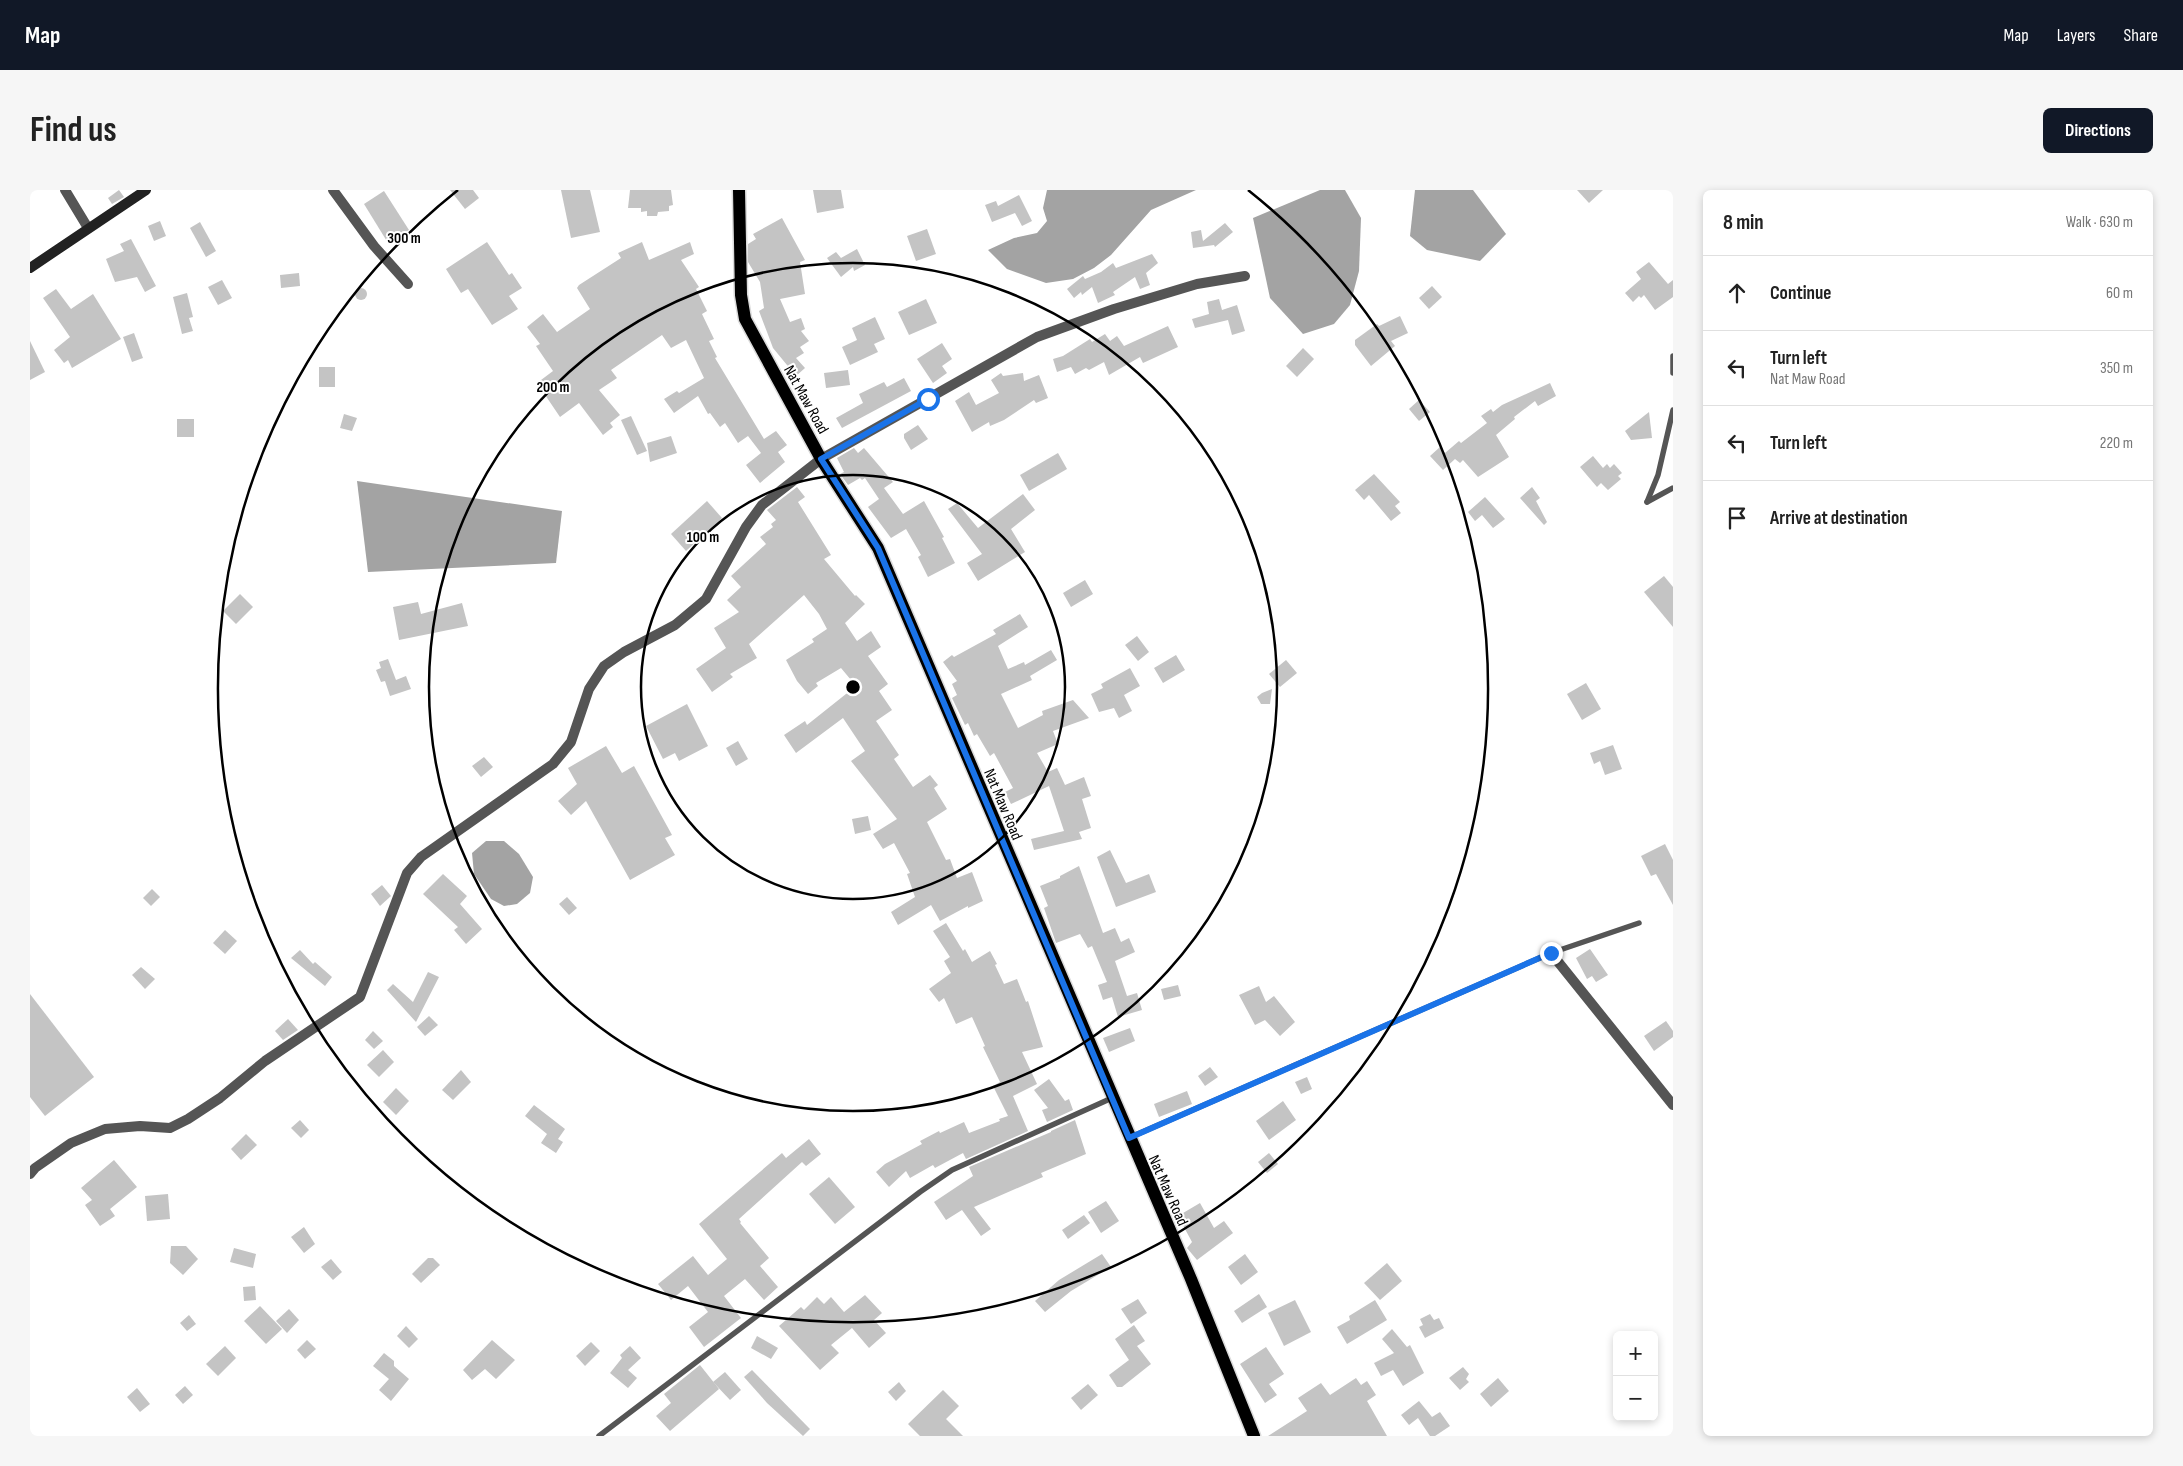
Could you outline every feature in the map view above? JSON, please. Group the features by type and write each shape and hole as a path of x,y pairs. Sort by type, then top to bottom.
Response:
{"main road":[{"path":"30,268 146,190"},
{"name":"Nat Maw Road","path":"739,190 741,295 745,319 821,459 878,548 1191,1280 1254,1436"}],"street":[{"path":"66,190 88,228"},
{"path":"332,190 374,246 408,284"},
{"path":"30,1174 35,1168 71,1143 106,1130 140,1126 170,1128 188,1119 220,1098 265,1061 360,996 407,873 428,852 553,764 571,742 590,689 604,666 624,652 675,625 706,599 746,527 762,505 821,459 1037,337 1114,309 1197,284 1245,276"},
{"path":"1551,953 1673,1105"}],"lane":[{"path":"1673,356 1673,373"},
{"path":"1673,410 1658,476 1646,502 1673,488"},
{"path":"1129,1138 1551,953 1639,923"},
{"path":"599,1436 920,1192 952,1170 1112,1098"}],"shaded area":[{"path":"1047,190 1196,190 1151,210 1111,255 1094,268 1073,279 1046,283 1007,269 988,250 1014,238 1037,233 1047,221 1043,208"},
{"path":"1320,190 1345,190 1361,218 1359,271 1350,305 1334,324 1303,334 1270,298 1253,218"},
{"path":"1415,190 1473,190 1506,234 1480,261 1427,250 1410,236"},
{"path":"357,481 562,511 556,563 368,572"},
{"path":"486,841 504,841 519,854 533,877 530,893 517,904 504,906 491,899 474,874 472,853"}],"building":[{"path":"119,190 124,197 112,204 108,198"},
{"path":"450,190 473,190 479,198 465,209"},
{"path":"561,190 590,190 600,232 571,238"},
{"path":"630,190 671,190 673,205 669,206 669,211 658,212 657,216 647,216 647,211 641,212 641,208 628,208"},
{"path":"813,190 841,190 844,208 817,213"},
{"path":"1577,190 1603,190 1589,203"},
{"path":"384,191 409,230 388,243 364,204"},
{"path":"1019,195 1032,221 1022,226 1015,213 992,222 985,205 996,201 998,206"},
{"path":"782,218 805,260 800,262 805,294 780,299 790,322 801,318 805,329 801,331 809,341 800,347 804,353 796,358 805,368 796,376 773,348 759,311 764,308 760,282 748,262 748,244 756,239 753,234"},
{"path":"160,221 166,236 154,241 148,226"},
{"path":"200,222 216,251 206,257 190,228"},
{"path":"1225,223 1233,232 1215,247 1214,245 1193,248 1191,232 1201,230 1203,241"},
{"path":"927,229 936,254 916,261 907,236"},
{"path":"131,239 156,286 145,292 137,277 115,282 106,259 124,251 120,244"},
{"path":"487,242 509,275 512,273 522,288 509,296 518,309 492,325 468,289 461,293 446,269"},
{"path":"642,242 649,260 690,242 694,254 681,260 699,287 696,289 707,311 702,314 714,339 709,341 717,357 715,358 764,439 776,431 787,445 778,452 785,462 760,483 746,465 761,453 748,436 738,443 725,423 720,427 710,413 708,414 698,396 674,413 664,399 677,391 679,393 704,378 686,340 671,348 662,335 611,370 617,378 599,390 620,415 610,423 613,427 603,435 579,403 560,417 537,383 553,371 536,346 540,344 527,327 543,314 557,332 590,309 577,288 579,285 621,258 618,253"},
{"path":"857,249 865,265 854,271 853,267 841,277 827,258 836,252 841,258"},
{"path":"1152,254 1158,263 1146,273 1150,285 1140,289 1135,277 1113,292 1115,295 1098,303 1092,287 1082,295 1081,292 1074,298 1067,289 1083,276 1085,279 1101,272 1113,263 1116,268"},
{"path":"1649,262 1668,284 1673,280 1673,297 1655,310 1644,295 1641,298 1639,296 1633,302 1625,293 1641,279 1636,272"},
{"path":"299,273 300,286 281,288 280,275"},
{"path":"222,280 232,298 218,305 208,287"},
{"path":"1432,286 1442,297 1429,309 1419,298"},
{"path":"361,288 367,294 361,300 355,294"},
{"path":"56,289 71,309 93,294 121,339 72,368 68,360 64,363 54,350 70,337 43,298"},
{"path":"187,293 193,317 189,318 193,331 182,334 173,297"},
{"path":"926,299 937,323 909,335 898,312"},
{"path":"1219,299 1222,310 1237,305 1245,331 1232,335 1228,320 1195,328 1192,319 1209,314 1207,302"},
{"path":"1400,316 1408,333 1391,341 1395,346 1371,366 1355,345 1355,340 1377,324 1379,326"},
{"path":"875,317 885,339 874,344 878,352 850,365 842,347 857,340 852,328"},
{"path":"1168,326 1178,347 1143,363 1140,357 1109,375 1104,362 1089,370 1086,368 1075,374 1071,367 1057,372 1053,359 1063,356 1090,339 1092,342 1105,334 1110,341 1117,336 1124,346"},
{"path":"134,333 143,358 132,362 123,337"},
{"path":"30,341 45,372 30,380"},
{"path":"942,343 952,359 942,366 947,373 933,383 917,359"},
{"path":"1303,348 1314,359 1297,377 1286,366"},
{"path":"319,367 335,367 335,387 319,387"},
{"path":"848,370 850,385 826,388 824,373"},
{"path":"1001,373 1003,376 1023,373 1024,381 1039,375 1048,398 1036,403 1034,400 1004,420 990,426 989,422 972,432 955,401 969,392 976,405 999,393 991,380"},
{"path":"904,378 911,391 842,428 836,418 863,403 859,394 884,382 887,387"},
{"path":"1550,383 1556,396 1538,406 1535,401 1514,417 1515,419 1496,435 1509,457 1478,477 1463,460 1460,463 1455,459 1443,470 1430,456 1440,447 1445,453 1459,441 1461,443 1487,423 1481,416 1491,409 1493,412 1502,405"},
{"path":"1419,400 1430,412 1419,421 1409,409"},
{"path":"1649,412 1652,438 1631,440 1625,431"},
{"path":"344,414 357,418 352,431 340,428"},
{"path":"631,416 647,451 637,455 621,420"},
{"path":"177,419 194,419 194,437 177,437"},
{"path":"918,425 928,439 911,450 904,438 904,434"},
{"path":"671,436 677,453 650,462 647,443"},
{"path":"854,448 858,453 864,448 893,482 884,488 903,514 924,501 944,537 942,538 955,563 928,577 918,557 921,555 906,529 891,538 868,507 879,499 865,478 862,480 860,478 848,485 840,474 844,472 837,458"},
{"path":"1058,453 1067,469 1029,491 1020,475"},
{"path":"1593,456 1603,468 1607,464 1610,468 1614,464 1622,473 1618,476 1621,479 1608,490 1601,483 1597,487 1580,467"},
{"path":"1374,474 1400,502 1395,506 1401,513 1391,521 1369,495 1364,500 1355,490"},
{"path":"797,487 805,497 798,502 831,555 824,559 855,596 865,604 845,623 857,641 871,631 881,647 868,656 888,684 879,691 892,710 876,721 899,755 894,759 913,787 930,775 938,785 934,788 947,809 927,822 946,860 950,859 957,878 972,872 983,901 968,908 968,906 940,921 931,905 898,925 891,912 915,897 907,874 910,873 894,843 883,849 873,834 897,819 851,761 865,751 843,718 796,753 784,735 805,721 807,725 856,686 841,668 816,683 818,686 808,694 797,681 786,660 814,642 812,639 827,629 819,614 804,595 749,644 757,658 730,674 733,677 712,692 696,669 726,648 714,628 739,612 727,600 741,587 731,576 766,544 760,537 773,527 771,524 776,520 767,510"},
{"path":"1532,487 1540,498 1536,501 1547,522 1544,525 1520,498"},
{"path":"1023,494 1035,510 1011,529 1025,552 978,581 967,563 982,554 948,509 957,503 978,528"},
{"path":"1485,497 1505,519 1493,528 1482,515 1475,521 1468,512"},
{"path":"707,501 722,518 686,551 671,534"},
{"path":"1664,576 1673,587 1673,627 1644,592"},
{"path":"1085,580 1093,594 1071,607 1063,593"},
{"path":"240,594 253,607 236,624 223,611"},
{"path":"418,602 421,614 462,603 468,626 399,640 393,607"},
{"path":"1020,614 1028,627 998,646 1008,669 1024,662 1025,665 1051,650 1057,660 1030,676 1032,680 1001,694 1018,728 1043,715 1042,711 1073,700 1089,718 1053,731 1058,744 1037,753 1048,772 1057,768 1065,785 1084,777 1091,796 1082,799 1091,828 1079,832 1082,839 1034,850 1031,839 1064,831 1049,786 1011,804 1005,792 1013,788 994,753 990,756 977,734 974,736 968,723 965,725 952,698 957,695 952,684 957,681 943,662 952,655 954,657 996,634 993,630"},
{"path":"1137,636 1149,652 1138,661 1125,645"},
{"path":"1176,655 1185,670 1163,683 1154,668"},
{"path":"388,659 396,680 406,676 411,689 390,696 385,681 381,682 376,670 381,668 379,662"},
{"path":"1286,660 1297,673 1280,687 1269,674"},
{"path":"1130,668 1140,686 1124,695 1132,711 1119,718 1114,708 1099,712 1091,694 1103,688 1101,684"},
{"path":"1586,683 1601,709 1582,720 1567,694"},
{"path":"1272,689 1270,704 1261,704 1257,697"},
{"path":"687,704 708,746 679,761 675,753 663,759 646,726"},
{"path":"738,741 748,759 736,766 726,748"},
{"path":"1613,745 1622,769 1605,775 1600,761 1594,764 1590,753"},
{"path":"606,746 622,773 634,766 672,835 665,838 675,855 630,880 586,801 571,815 558,801 577,784 568,768"},
{"path":"484,757 493,767 481,777 472,766"},
{"path":"868,816 871,830 855,834 852,819"},
{"path":"1665,844 1673,860 1673,905 1656,874 1651,876 1641,856"},
{"path":"1110,850 1126,883 1149,874 1156,892 1116,907 1097,857"},
{"path":"1079,866 1103,933 1115,928 1121,942 1129,938 1135,952 1115,961 1127,996 1137,993 1142,1010 1118,1017 1112,997 1103,1000 1098,985 1107,982 1092,946 1088,948 1080,934 1056,943 1044,908 1048,906 1040,886 1060,878 1060,876"},
{"path":"443,874 467,896 460,904 482,929 466,944 454,930 458,927 423,894"},
{"path":"382,885 391,896 380,906 371,894"},
{"path":"152,889 160,897 151,906 143,898"},
{"path":"567,897 577,908 569,915 559,904"},
{"path":"946,923 972,962 990,951 1004,984 1017,979 1026,1002 1028,1001 1043,1047 1022,1052 1037,1084 1013,1096 1028,1131 966,1159 963,1153 935,1168 933,1165 910,1178 906,1171 889,1187 876,1172 885,1164 922,1144 920,1141 939,1131 940,1133 964,1122 969,1133 1008,1116 993,1086 1000,1082 983,1047 985,1046 972,1017 956,1024 944,998 939,1002 929,989 951,973 944,961 950,957 933,931"},
{"path":"225,930 237,941 225,954 213,943"},
{"path":"1590,949 1608,975 1596,982 1592,976 1587,979 1576,958"},
{"path":"300,950 313,964 315,962 332,977 325,986 291,958"},
{"path":"141,967 155,979 145,989 132,975"},
{"path":"428,972 439,977 416,1022 387,990 393,984 413,1002"},
{"path":"1178,985 1181,996 1164,1000 1161,989"},
{"path":"1259,986 1266,1002 1274,996 1295,1022 1280,1036 1265,1020 1255,1025 1239,995"},
{"path":"30,994 94,1077 45,1116 30,1097"},
{"path":"429,1016 438,1025 425,1036 417,1027"},
{"path":"288,1019 298,1030 283,1040 275,1031"},
{"path":"1666,1021 1673,1031 1673,1037 1654,1051 1644,1036"},
{"path":"1130,1028 1135,1041 1109,1052 1103,1038"},
{"path":"373,1031 383,1041 374,1049 365,1040"},
{"path":"383,1050 394,1062 379,1077 367,1065"},
{"path":"1210,1067 1218,1077 1205,1086 1198,1076"},
{"path":"461,1070 471,1082 453,1100 442,1090"},
{"path":"1307,1077 1312,1089 1301,1094 1295,1082"},
{"path":"1049,1079 1065,1101 1069,1099 1073,1110 1047,1122 1042,1110 1048,1108 1034,1090"},
{"path":"396,1088 409,1101 396,1115 383,1102"},
{"path":"1187,1091 1192,1104 1159,1117 1154,1104"},
{"path":"1283,1101 1296,1120 1269,1140 1256,1121"},
{"path":"534,1105 565,1129 558,1139 563,1142 556,1153 541,1143 547,1134 525,1116"},
{"path":"300,1120 309,1130 301,1138 291,1128"},
{"path":"1075,1120 1086,1154 1041,1173 1043,1177 974,1207 991,1229 981,1236 962,1210 946,1220 934,1202 973,1176 969,1167"},
{"path":"246,1134 257,1145 241,1160 231,1149"},
{"path":"809,1139 821,1154 806,1166 802,1162 739,1219 740,1223 769,1258 760,1266 778,1287 764,1300 745,1279 724,1296 741,1318 704,1347 689,1327 708,1312 688,1286 671,1300 658,1284 693,1256 708,1275 727,1259 699,1224 782,1153 786,1158"},
{"path":"1269,1153 1278,1164 1267,1173 1258,1162"},
{"path":"114,1160 137,1187 110,1209 115,1216 100,1226 85,1205 92,1200 81,1188"},
{"path":"829,1177 855,1207 835,1224 809,1194"},
{"path":"168,1194 170,1219 147,1221 145,1196"},
{"path":"1106,1201 1119,1221 1101,1233 1088,1212"},
{"path":"1200,1203 1214,1228 1224,1221 1233,1233 1197,1260 1187,1248 1192,1242 1178,1216"},
{"path":"1084,1215 1090,1223 1068,1239 1062,1230"},
{"path":"304,1227 315,1244 304,1253 291,1237"},
{"path":"171,1246 186,1246 198,1259 183,1275 170,1263"},
{"path":"234,1248 256,1254 253,1268 230,1262"},
{"path":"1102,1254 1111,1267 1071,1291 1045,1312 1035,1301 1059,1280"},
{"path":"1245,1254 1258,1272 1241,1285 1228,1267"},
{"path":"428,1258 433,1258 440,1265 421,1283 412,1274"},
{"path":"331,1259 342,1272 333,1280 321,1267"},
{"path":"1387,1263 1402,1281 1380,1300 1364,1283"},
{"path":"255,1286 256,1300 244,1301 243,1287"},
{"path":"1259,1294 1267,1307 1242,1323 1234,1311"},
{"path":"865,1295 882,1313 874,1320 886,1333 869,1348 852,1328 831,1345 839,1353 820,1370 779,1326 801,1307 804,1310 817,1297 824,1304 831,1297 844,1312"},
{"path":"1138,1299 1147,1313 1131,1324 1121,1309"},
{"path":"1295,1300 1311,1332 1284,1346 1268,1313"},
{"path":"1375,1300 1387,1320 1347,1344 1337,1327 1350,1320 1349,1316"},
{"path":"260,1306 282,1329 266,1344 244,1321"},
{"path":"289,1309 299,1320 287,1333 276,1321"},
{"path":"1430,1314 1434,1320 1439,1318 1444,1328 1425,1338 1419,1327 1423,1325 1420,1319"},
{"path":"189,1315 196,1324 187,1331 180,1323"},
{"path":"1134,1325 1145,1341 1137,1346 1151,1364 1122,1387 1117,1387 1109,1375 1129,1360 1115,1339"},
{"path":"406,1326 418,1339 409,1348 397,1336"},
{"path":"1392,1329 1407,1347 1410,1345 1424,1373 1403,1386 1393,1370 1381,1376 1374,1363 1394,1353 1382,1339"},
{"path":"757,1336 778,1348 771,1359 751,1348"},
{"path":"307,1340 316,1349 305,1359 297,1350"},
{"path":"492,1340 515,1360 496,1379 485,1369 472,1380 463,1370"},
{"path":"591,1342 600,1351 585,1366 576,1356"},
{"path":"225,1346 236,1358 218,1376 206,1364"},
{"path":"630,1346 641,1358 628,1370 637,1378 628,1388 610,1373 622,1358 620,1355"},
{"path":"1266,1347 1284,1374 1269,1384 1277,1395 1265,1403 1240,1364"},
{"path":"384,1353 394,1361 394,1366 409,1379 391,1401 379,1390 389,1379 373,1366"},
{"path":"700,1365 719,1389 670,1431 656,1416 671,1403 664,1394"},
{"path":"1463,1367 1469,1374 1466,1379 1469,1382 1460,1390 1449,1378"},
{"path":"752,1370 810,1429 803,1436 767,1403 744,1377"},
{"path":"725,1372 741,1390 730,1400 713,1382"},
{"path":"1356,1378 1361,1385 1367,1381 1376,1395 1367,1401 1387,1436 1268,1436 1307,1411 1298,1398 1321,1383 1330,1395"},
{"path":"1498,1378 1509,1391 1491,1407 1480,1394"},
{"path":"899,1382 906,1391 896,1401 888,1392"},
{"path":"1088,1384 1098,1395 1081,1410 1071,1398"},
{"path":"185,1386 193,1395 183,1404 175,1395"},
{"path":"137,1388 150,1404 140,1412 127,1397"},
{"path":"943,1390 959,1406 946,1419 963,1436 920,1436 908,1424"},
{"path":"1419,1401 1432,1417 1440,1412 1450,1426 1435,1436 1430,1436 1418,1418 1409,1425 1401,1415"}],"route":[{"path":"928,399 821,459 878,548 1129,1138 1551,953"}]}
